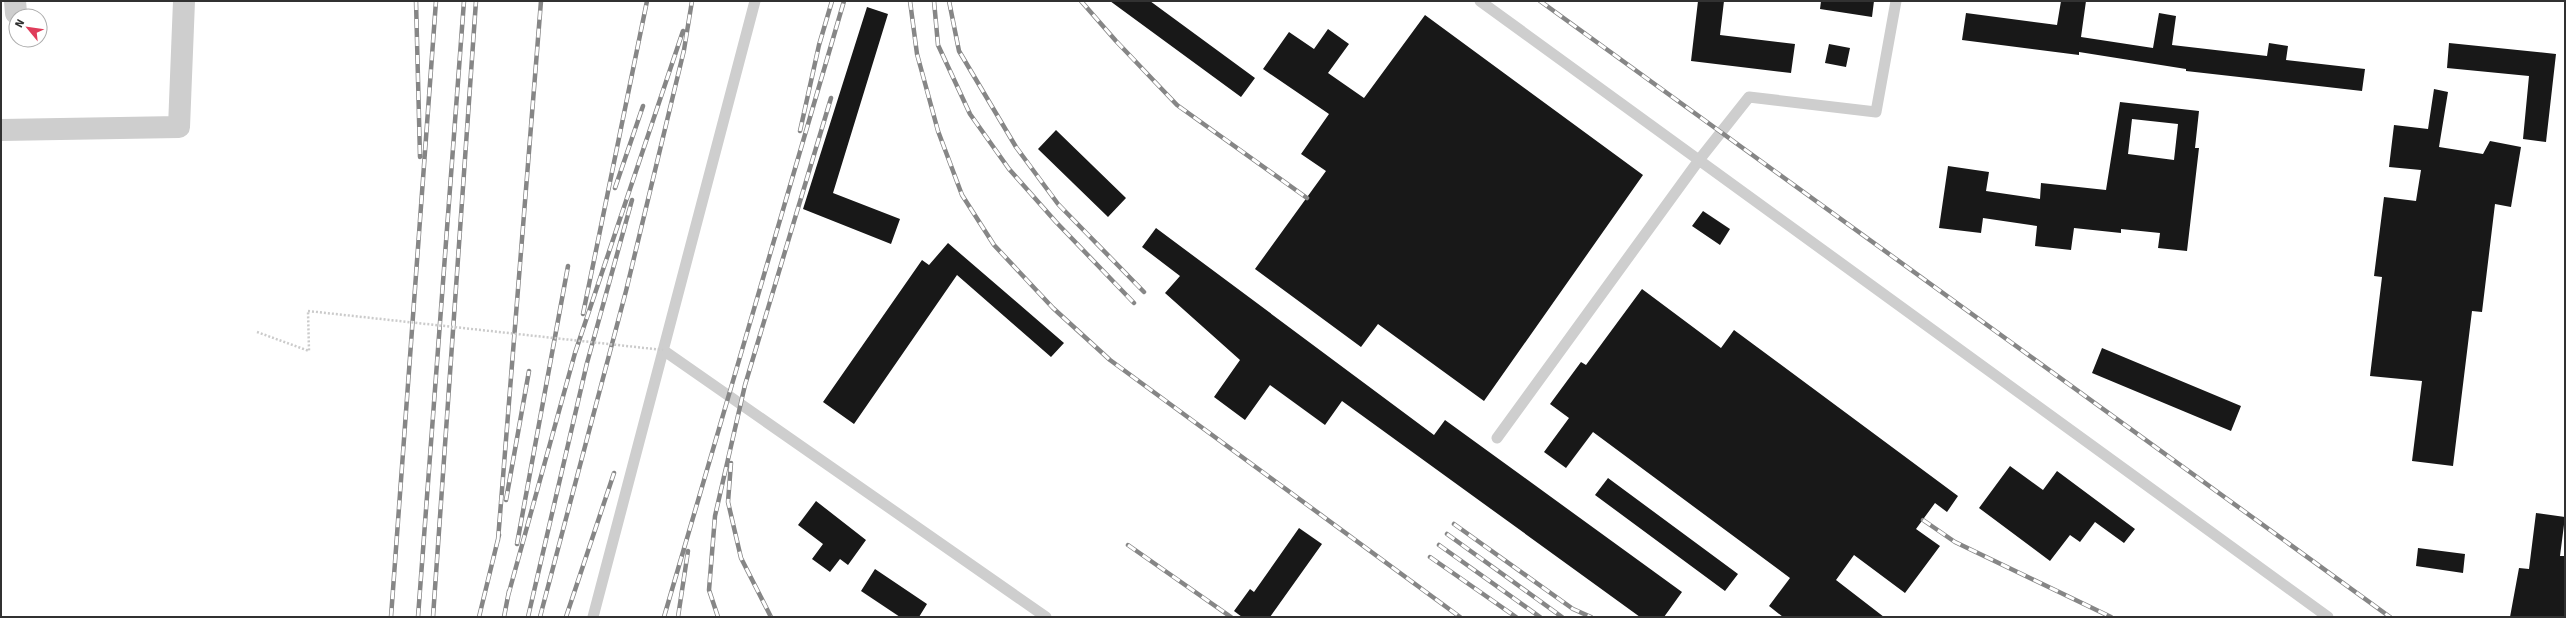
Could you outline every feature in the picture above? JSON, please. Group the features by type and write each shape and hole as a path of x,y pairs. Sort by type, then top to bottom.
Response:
{"street":[{"path":"1,130 179,127 184,1"}],"lane":[{"path":"593,617 755,1"},
{"path":"1480,1 2328,617"},
{"path":"1497,438 1699,160 1749,97 1876,112 1896,1"},
{"path":"663,350 1046,617"}],"path":[{"path":"257,332 309,351 308,311 663,350"}],"building":[{"path":"1110,1 1150,1 1255,78 1241,97"},
{"path":"1698,1 1724,1 1720,35 1795,44 1791,73 1691,61"},
{"path":"1821,1 1874,1 1872,17 1820,9"},
{"path":"2061,1 2086,1 2081,37 2153,48 2159,13 2176,16 2172,45 2267,56 2269,43 2288,46 2286,60 2365,69 2362,91 2186,71 2186,69 2079,52 2079,55 1962,40 1966,13 2057,25"},
{"path":"867,7 888,14 833,193 900,219 891,244 803,209"},
{"path":"1425,15 1643,175 1484,401 1378,324 1361,347 1255,269 1326,171 1301,154 1329,114 1263,69 1289,32 1314,49 1328,29 1349,44 1328,73 1364,98"},
{"path":"2449,43 2556,54 2546,142 2523,139 2529,76 2447,68"},
{"path":"1829,44 1850,48 1846,67 1825,63"},
{"path":"2434,89 2448,92 2439,147 2483,154 2490,141 2521,147 2511,207 2495,204 2482,312 2472,311 2453,466 2412,461 2422,381 2370,376 2382,277 2374,276 2384,197 2416,201 2421,170 2389,167 2394,125 2428,129"},
{"path":"2120,102 2199,111 2195,148 2199,148 2187,251 2158,248 2160,233 2121,229 2121,233 2074,228 2071,250 2035,246 2037,226 1983,218 1981,233 1939,228 1948,166 1989,172 1986,191 2040,199 2041,183 2106,190","holes":["2132,119 2178,124 2174,160 2128,154"]},
{"path":"1056,130 1126,198 1108,217 1038,149"},
{"path":"1703,211 1730,229 1720,245 1692,226"},
{"path":"1156,228 1434,435 1445,420 1682,592 1664,617 1640,617 1342,401 1325,425 1270,385 1245,420 1214,397 1240,360 1165,293 1180,276 1142,247"},
{"path":"948,243 1064,343 1051,357 957,275 854,424 823,402 922,260 929,265"},
{"path":"1642,289 1721,348 1734,330 1958,496 1947,512 1935,503 1916,529 1940,546 1905,593 1854,555 1836,580 1884,617 1783,617 1769,606 1790,578 1593,432 1566,468 1544,452 1569,418 1550,404 1581,362 1586,365"},
{"path":"2102,348 2241,406 2231,431 2092,373"},
{"path":"2010,466 2043,490 2057,471 2135,529 2124,543 2095,522 2080,542 2070,535 2050,561 1979,508"},
{"path":"1608,478 1738,574 1725,591 1595,495"},
{"path":"816,501 866,540 848,565 840,559 830,572 812,559 823,544 798,525"},
{"path":"2536,513 2565,517 2560,556 2565,556 2565,617 2510,617 2519,568 2529,569"},
{"path":"1299,528 1322,544 1270,617 1242,617 1234,611 1250,589 1254,592"},
{"path":"2418,548 2465,554 2463,573 2416,566"},
{"path":"875,569 927,604 919,617 900,617 861,591"}],"railway":[{"path":"416,1 420,157"},
{"path":"391,617 436,1"},
{"path":"418,617 464,1"},
{"path":"433,617 476,1"},
{"path":"498,540 541,1"},
{"path":"583,314 647,1"},
{"path":"540,617 626,291 684,50 692,1"},
{"path":"800,131 819,45 832,1"},
{"path":"664,617 844,1"},
{"path":"910,1 917,54 938,131 962,195 994,245 1053,308 1110,360 1460,617"},
{"path":"934,1 938,45 970,114 1009,169 1056,222 1134,303"},
{"path":"949,1 959,51 1016,147 1058,204 1144,292"},
{"path":"1081,1 1116,41 1177,105 1307,198"},
{"path":"1540,1 2390,617"},
{"path":"508,596 575,353 683,31"},
{"path":"718,617 709,590 715,516 745,385 831,98"},
{"path":"615,188 643,106"},
{"path":"528,617 587,363 632,200"},
{"path":"517,544 568,266"},
{"path":"506,500 529,371"},
{"path":"731,463 728,502 741,558 771,617"},
{"path":"566,617 614,473"},
{"path":"1923,520 1955,542 2111,617"},
{"path":"1454,524 1573,609 1591,617"},
{"path":"1447,534 1562,617"},
{"path":"479,617 499,535"},
{"path":"1128,545 1231,617"},
{"path":"1439,545 1540,617"},
{"path":"678,617 688,551"},
{"path":"1430,557 1516,617"},
{"path":"504,617 509,591"}]}
